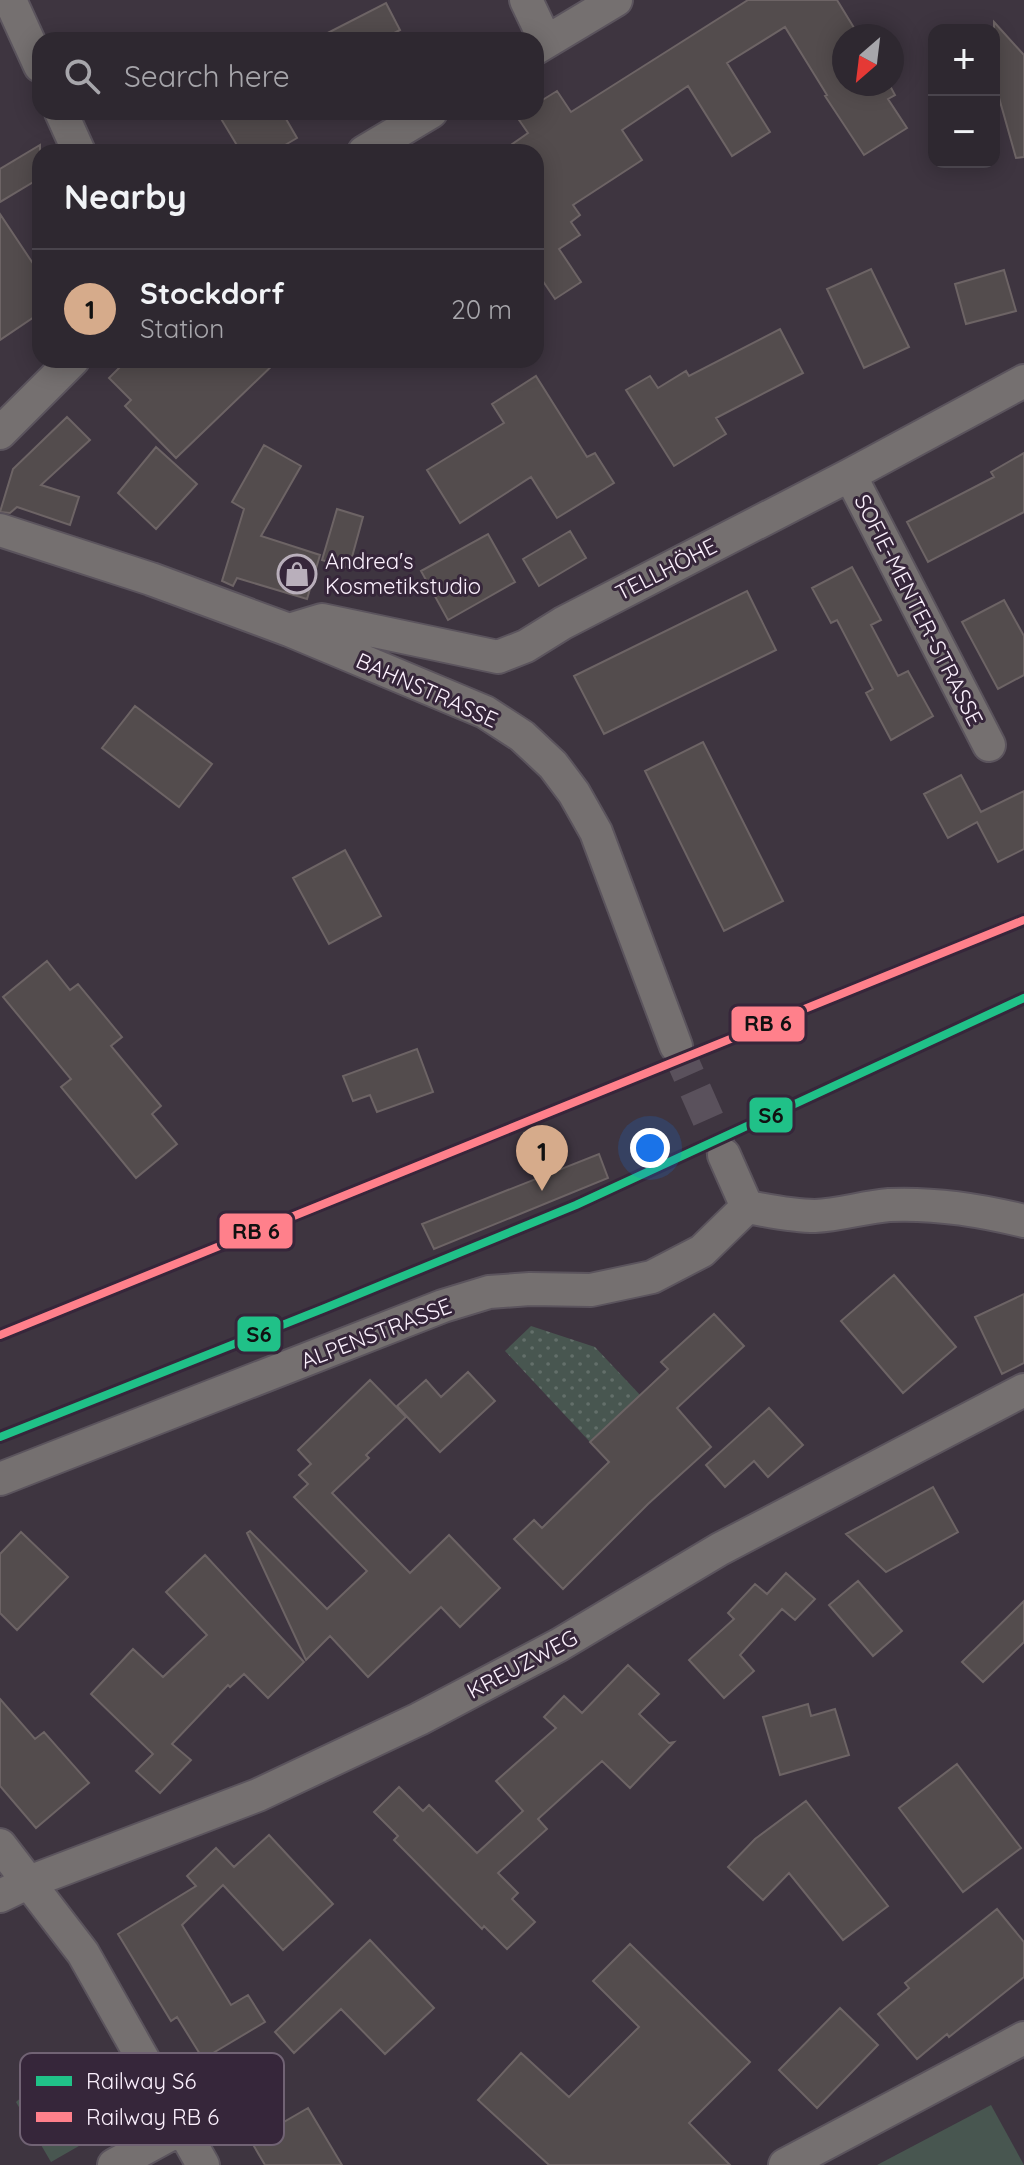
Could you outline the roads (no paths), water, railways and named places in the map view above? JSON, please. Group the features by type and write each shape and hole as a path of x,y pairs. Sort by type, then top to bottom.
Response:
{"street":[{"path":"10,0 32,48"},
{"path":"526,0 537,32"},
{"path":"544,43 616,0"},
{"path":"65,120 75,144"},
{"path":"377,144 418,120"},
{"path":"0,433 65,368"},
{"name":"TELLHÖHE","path":"289,630 322,620 498,657 526,646 576,616 850,475 1024,381"},
{"name":"SOFIE-MENTER-STRASSE","path":"850,475 989,745"},
{"name":"BAHNSTRASSE","path":"0,530 151,579 289,630 485,712 522,736 553,765 574,793 596,832 676,1046"},
{"path":"724,1155 747,1207 818,1216 888,1205 922,1206 978,1210 1024,1221"},
{"name":"ALPENSTRASSE","path":"0,1479 443,1306 489,1292 591,1290 652,1277 702,1251 747,1207"},
{"name":"KREUZWEG","path":"14,1889 258,1795 419,1719 559,1645 720,1549 1024,1390"},
{"path":"0,1845 14,1889 83,1953 140,2053"},
{"path":"785,2165 1024,2038"},
{"path":"114,2165 151,2145"},
{"path":"192,2145 203,2165"}],"tunnel":[{"path":"676,1046 724,1155"}],"rail line":[{"name":"S6","path":"0,1437 576,1205 1024,998"}],"place":[{"name":"Andrea's Kosmetikstudio","path":"297,574"},
{"name":"Stockdorf","path":"542,1191"}]}
